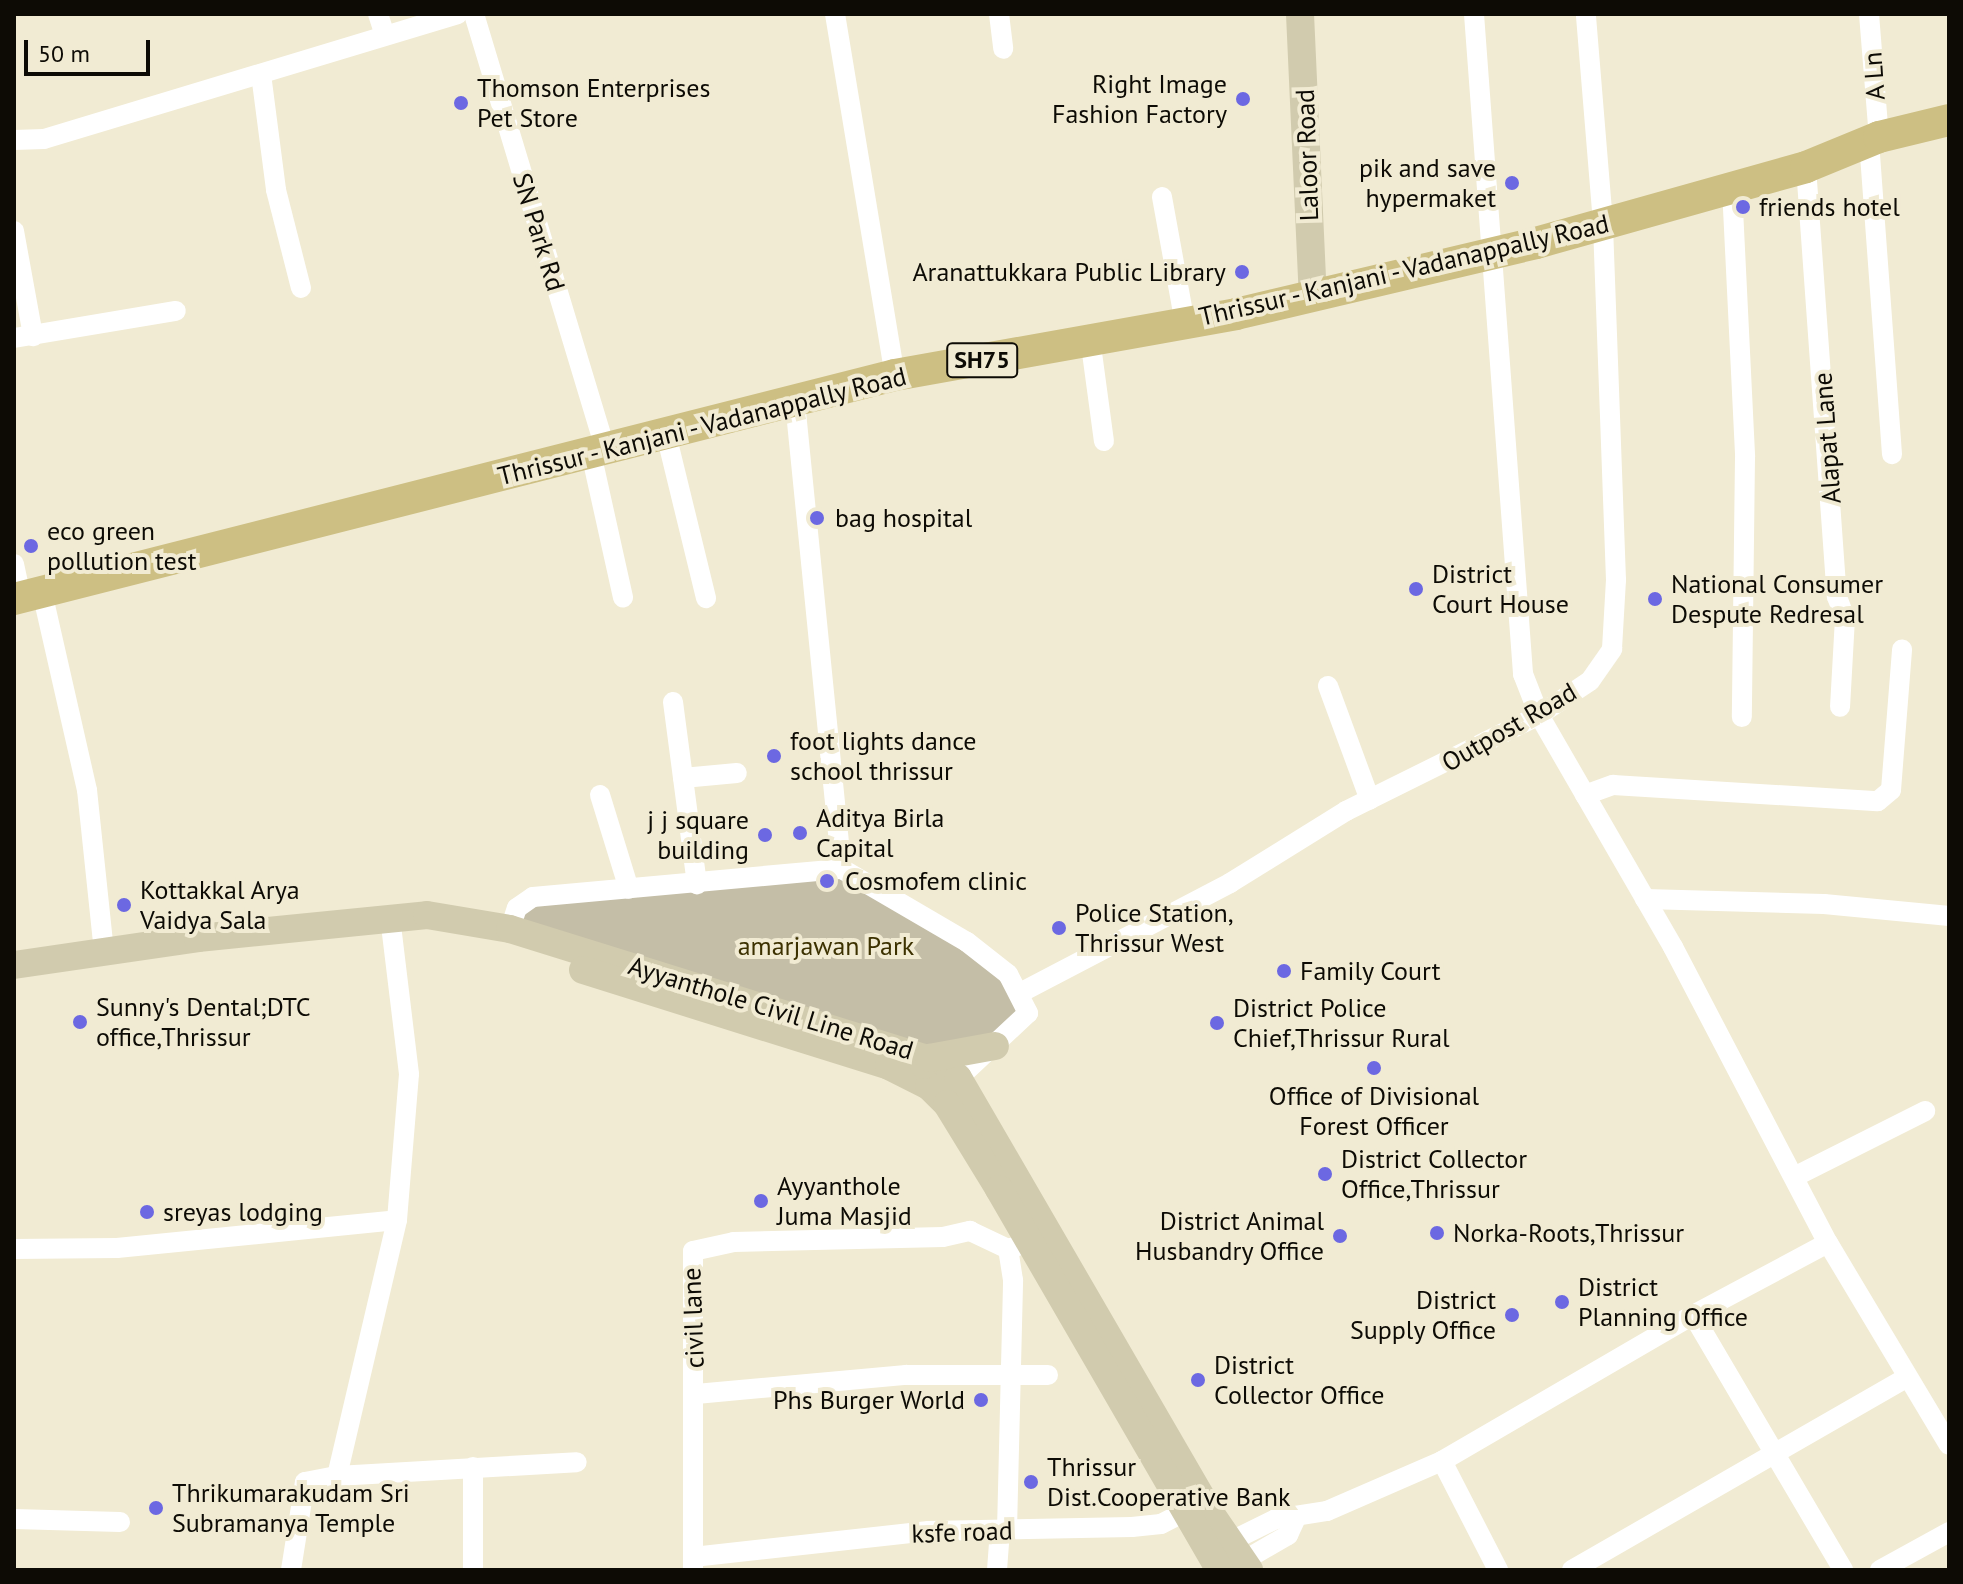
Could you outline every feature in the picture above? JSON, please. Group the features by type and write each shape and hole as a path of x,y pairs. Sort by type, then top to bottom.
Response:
{"main road":[{"name":"Laloor Road","path":"1300,14 1313,297"},
{"name":"Thrissur - Kanjani - Vadanappally Road","path":"26,596 895,375 1313,297 1732,188 1806,167 1874,139 1949,120"},
{"name":"Ayyanthole Civil Line Road","path":"14,984 170,952 391,924 510,929 922,1068 948,1087 1026,1236 1185,1512 1230,1561"},
{"name":"Ayyanthole Civil Line Road","path":"463,928 594,973 922,1068"},
{"name":"Ayyanthole Civil Line Road","path":"14,965 104,951 170,952"},
{"path":"922,1068 995,1046"},
{"name":"Ayyanthole Civil Line Road","path":"1026,1236 1230,1561"}],"street":[{"path":"378,14 385,35"},
{"path":"14,140 44,139 458,14"},
{"name":"SN Park Rd","path":"474,14 598,451 623,597"},
{"path":"835,14 895,375"},
{"path":"999,14 1003,49"},
{"path":"1474,14 1523,674 1539,715 1645,899 1828,1243 1949,1445"},
{"name":"Outpost Road","path":"1020,993 1230,883 1315,828 1539,715 1590,681 1612,649 1616,580 1603,223 1586,14"},
{"name":"A Ln","path":"1869,14 1892,454"},
{"path":"261,74 276,190 301,288"},
{"name":"Alapat Lane","path":"1806,167 1837,597 1845,618 1840,707"},
{"path":"1732,188 1745,457 1742,717"},
{"path":"1162,197 1185,323"},
{"path":"14,231 24,337 176,311"},
{"path":"1090,338 1104,441"},
{"path":"795,402 842,869"},
{"path":"666,434 706,598"},
{"path":"14,564 87,790 104,951"},
{"path":"1585,795 1613,785 1878,801 1891,790 1902,649"},
{"path":"1328,686 1370,800"},
{"path":"673,702 697,884"},
{"path":"683,778 737,773"},
{"path":"600,795 629,889"},
{"path":"510,929 517,908 533,897 842,869 967,942 1008,974 1020,993 1028,1013 948,1087"},
{"path":"1645,899 1824,904 1949,916"},
{"path":"337,1476 397,1220 409,1074 391,924"},
{"path":"1794,1177 1925,1111"},
{"path":"14,1249 117,1248 397,1220"},
{"name":"civil lane","path":"693,1563 696,1394 693,1251 734,1242 931,1238 970,1231 991,1236 1026,1236"},
{"path":"997,1570 1004,1530 1013,1280 1026,1236"},
{"path":"1230,1561 1276,1519 1295,1520 1442,1461 1693,1315 1828,1243"},
{"path":"1693,1315 1843,1570"},
{"name":"civil lane","path":"696,1394 893,1376 1048,1375"},
{"path":"1572,1570 1908,1377"},
{"path":"1442,1461 1498,1570"},
{"path":"291,1570 305,1482 337,1476 577,1462"},
{"path":"473,1467 473,1570"},
{"name":"ksfe road","path":"693,1563 736,1550 1004,1530 1161,1524 1185,1512"},
{"path":"14,1519 120,1522"},
{"path":"1880,1570 1949,1532"}],"green space":[{"name":"amarjawan Park","path":"842,870 967,942 1027,1012 995,1045 930,1057 510,927 518,908"}],"place":[{"name":"Right Image Fashion Factory","path":"1243,99"},
{"name":"Thomson Enterprises Pet Store","path":"461,103"},
{"name":"pik and save hypermaket","path":"1512,183"},
{"name":"friends hotel","path":"1743,207"},
{"name":"Aranattukkara Public Library","path":"1242,272"},
{"name":"bag hospital","path":"817,518"},
{"name":"eco green pollution test","path":"31,546"},
{"name":"District Court House","path":"1416,589"},
{"name":"National Consumer Despute Redresal","path":"1655,599"},
{"name":"foot lights dance school thrissur","path":"774,756"},
{"name":"Aditya Birla Capital","path":"800,833"},
{"name":"j j square building","path":"765,835"},
{"name":"Cosmofem clinic","path":"827,881"},
{"name":"Kottakkal Arya Vaidya Sala","path":"124,905"},
{"name":"Police Station, Thrissur West","path":"1059,928"},
{"name":"Family Court","path":"1284,971"},
{"name":"Sunny's Dental;DTC office,Thrissur","path":"80,1022"},
{"name":"District Police Chief,Thrissur Rural","path":"1217,1023"},
{"name":"Office of Divisional Forest Officer","path":"1374,1068"},
{"name":"District Collector Office,Thrissur","path":"1325,1174"},
{"name":"Ayyanthole Juma Masjid","path":"761,1201"},
{"name":"sreyas lodging","path":"147,1212"},
{"name":"Norka-Roots,Thrissur","path":"1437,1233"},
{"name":"District Animal Husbandry Office","path":"1340,1236"},
{"name":"District Planning Office","path":"1562,1302"},
{"name":"District Supply Office","path":"1512,1315"},
{"name":"District Collector Office","path":"1198,1380"},
{"name":"Phs Burger World","path":"981,1400"},
{"name":"Thrissur Dist.Cooperative Bank","path":"1031,1482"},
{"name":"Thrikumarakudam Sri Subramanya Temple","path":"156,1508"}]}
